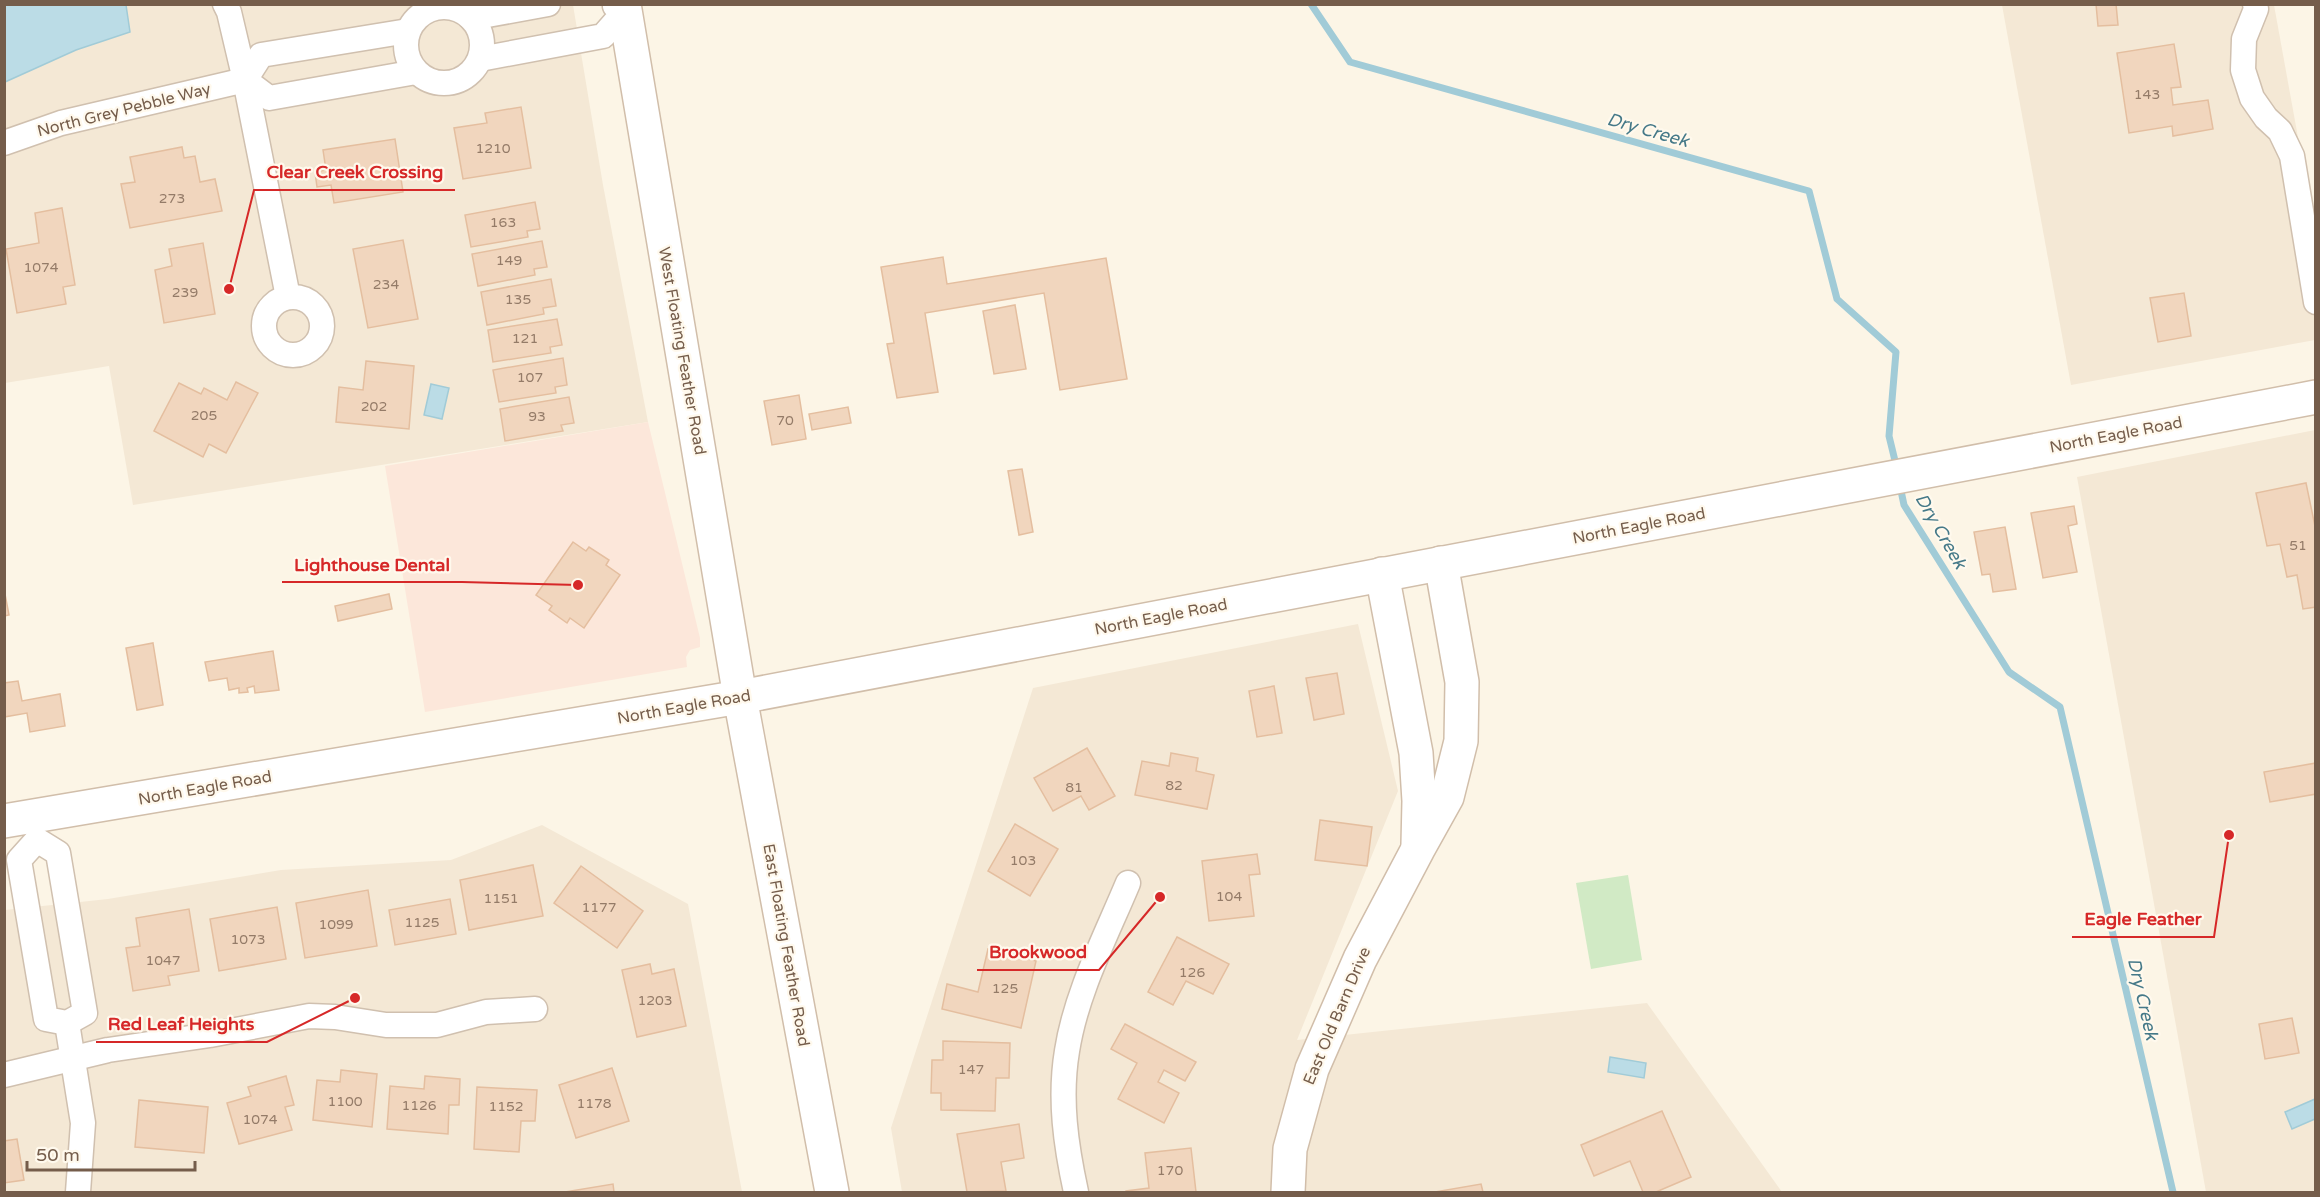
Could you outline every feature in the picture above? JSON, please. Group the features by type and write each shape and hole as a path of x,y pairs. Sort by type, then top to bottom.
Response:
{"main road":[{"name":"West Floating Feather Road","path":"621,6 740,698"},
{"name":"North Eagle Road","path":"25,826 740,698 2316,397"},
{"name":"East Old Barn Drive","path":"1288,1192 1290,1149 1312,1070 1360,959 1447,797 1461,741 1462,682 1441,563"},
{"name":"East Old Barn Drive","path":"1383,574 1416,753 1419,801 1418,849"},
{"name":"East Floating Feather Road","path":"740,698 832,1192"}],"street":[{"path":"225,4 230,12 245,80 288,297"},
{"path":"471,18 548,4"},
{"path":"2255,4 2256,9 2244,39 2243,70 2252,98 2266,118 2280,131 2292,156 2316,302"},
{"path":"441,6 452,7 471,18 478,27 482,48 480,59 474,69 457,81 435,82 425,79 416,72 406,53 405,42 413,22 421,14 441,6"},
{"path":"480,59 603,36 621,6"},
{"path":"245,80 261,54 408,31"},
{"path":"245,80 269,98 416,72"},
{"name":"North Grey Pebble Way","path":"4,143 61,123 245,80"},
{"path":"25,826 58,853 85,1013 67,1023 46,1019 19,860 25,826"},
{"path":"1076,1192 1069,1161 1063,1107 1067,1052 1084,988 1128,883"},
{"path":"4,1075 108,1050 210,1035 309,1016 335,1017 386,1025 437,1025 486,1012 535,1008"},
{"path":"67,1023 82,1123 78,1192"}],"shaded area":[{"path":"5,5 573,5 603,185 648,422 133,505 109,366 5,383"},
{"path":"2002,5 2274,5 2315,231 2315,340 2071,385"},
{"path":"648,422 700,638 700,647 690,650 686,657 687,667 425,712 385,466"},
{"path":"2315,430 2315,1192 2206,1192 2077,477"},
{"path":"1358,624 1398,791 1297,1040 1647,1003 1782,1192 902,1192 891,1128 1033,688"},
{"path":"542,825 688,904 742,1192 5,1192 5,910 108,899 281,870 451,860"}],"green space":[{"path":"1628,875 1642,960 1591,969 1576,883"}],"water":[{"path":"4,5 126,5 130,32 76,50 5,82"},
{"path":"431,384 449,388 442,419 424,415"},
{"path":"1610,1057 1646,1063 1644,1078 1608,1072"},
{"path":"2315,1099 2315,1119 2292,1129 2285,1112"}],"building":[{"path":"2096,4 2116,4 2118,25 2098,26"},
{"path":"2174,44 2181,87 2171,88 2173,105 2208,100 2213,129 2173,136 2172,126 2129,133 2117,53"},
{"path":"521,107 531,168 463,179 454,128 487,123 485,113"},
{"path":"395,139 403,192 334,203 331,185 317,187 315,172 326,170 323,150"},
{"path":"182,147 184,158 195,156 200,182 215,179 222,211 130,228 121,184 135,182 130,157"},
{"path":"535,202 540,229 527,231 528,237 471,247 465,215"},
{"path":"62,208 75,285 63,287 66,304 17,313 6,249 39,243 35,213"},
{"path":"403,240 418,319 368,328 353,249"},
{"path":"542,241 547,267 534,269 535,275 478,286 472,254"},
{"path":"203,243 215,314 164,323 155,270 172,266 169,249"},
{"path":"943,257 947,284 1106,258 1127,379 1060,390 1044,293 925,313 938,392 897,398 887,344 894,343 881,267"},
{"path":"551,279 556,306 543,308 544,314 487,325 481,292"},
{"path":"2184,293 2191,336 2158,342 2150,298"},
{"path":"1015,305 1026,369 994,374 983,311"},
{"path":"557,319 562,345 550,347 551,353 493,362 488,330"},
{"path":"563,358 567,385 555,387 556,393 499,402 493,370"},
{"path":"366,361 414,366 409,429 336,422 339,387 363,390"},
{"path":"236,382 258,393 226,453 209,444 203,457 154,431 179,383 201,394 204,388 227,400"},
{"path":"799,395 806,439 772,445 764,401"},
{"path":"569,397 574,423 561,425 563,431 505,441 500,409"},
{"path":"848,407 851,423 812,430 809,414"},
{"path":"1022,469 1033,532 1019,535 1008,471"},
{"path":"2306,483 2316,531 2316,607 2303,609 2297,575 2287,577 2280,544 2267,546 2256,493"},
{"path":"2074,506 2077,524 2068,526 2077,572 2043,578 2031,513"},
{"path":"2005,527 2016,589 1993,592 1990,574 1982,575 1974,532"},
{"path":"573,542 586,551 589,547 609,560 606,565 620,575 584,628 570,618 567,623 549,610 552,606 536,595"},
{"path":"4,589 9,615 4,616"},
{"path":"389,594 392,609 338,621 335,606"},
{"path":"153,643 163,705 137,710 126,648"},
{"path":"273,651 279,690 255,693 254,686 247,688 248,692 239,693 239,688 229,690 227,678 209,681 205,662"},
{"path":"1337,673 1344,714 1314,720 1306,678"},
{"path":"18,681 22,701 60,694 65,726 30,732 27,713 4,717 4,683"},
{"path":"1274,686 1282,733 1257,737 1249,691"},
{"path":"1087,748 1115,796 1089,810 1081,796 1053,811 1034,778"},
{"path":"1171,753 1198,758 1196,771 1214,775 1207,809 1135,795 1142,761 1169,766"},
{"path":"2316,763 2316,794 2270,802 2264,772"},
{"path":"1320,820 1372,827 1367,866 1315,860"},
{"path":"1015,824 1058,849 1030,896 988,871"},
{"path":"1257,854 1260,874 1249,875 1254,916 1209,921 1202,861"},
{"path":"533,865 543,916 469,930 460,880"},
{"path":"581,866 643,911 617,948 554,903"},
{"path":"368,890 377,946 305,958 296,903"},
{"path":"450,899 456,934 395,945 389,910"},
{"path":"277,907 286,959 219,971 210,919"},
{"path":"189,909 199,971 168,976 170,985 133,991 126,948 140,946 136,918"},
{"path":"1177,937 1229,964 1213,994 1186,981 1173,1005 1148,992"},
{"path":"988,949 1036,961 1021,1028 942,1009 947,984 978,992"},
{"path":"650,964 652,974 674,969 686,1026 637,1037 622,970"},
{"path":"2292,1018 2299,1053 2265,1059 2259,1024"},
{"path":"1125,1024 1196,1062 1185,1081 1164,1070 1158,1082 1179,1093 1164,1123 1118,1099 1137,1063 1111,1049"},
{"path":"943,1041 1010,1043 1009,1078 996,1078 995,1111 941,1110 941,1093 931,1093 932,1060 943,1060"},
{"path":"612,1068 629,1121 576,1138 559,1085"},
{"path":"341,1070 377,1074 372,1127 313,1120 317,1080 340,1082"},
{"path":"286,1076 294,1105 285,1107 292,1130 239,1144 227,1103 251,1096 248,1087"},
{"path":"425,1076 460,1079 459,1105 449,1105 448,1134 387,1129 390,1086 424,1089"},
{"path":"477,1087 537,1090 535,1121 521,1121 519,1152 474,1149"},
{"path":"139,1100 208,1107 204,1153 135,1147"},
{"path":"1662,1111 1691,1177 1656,1192 1643,1192 1630,1161 1594,1176 1581,1145"},
{"path":"1019,1124 1024,1158 1001,1162 1006,1191 967,1192 957,1134"},
{"path":"17,1139 24,1180 4,1183 4,1141"},
{"path":"1191,1148 1196,1192 1126,1192 1149,1188 1145,1153"},
{"path":"613,1184 614,1192 565,1192"},
{"path":"1481,1184 1483,1192 1435,1192"}],"waterway":[{"name":"Dry Creek","path":"1311,4 1350,62 1809,191 1837,299 1896,352 1889,436 1897,469"},
{"name":"Dry Creek","path":"1900,486 1904,505 2009,672 2060,707 2173,1192"}],"place":[{"name":"Clear Creek Crossing","path":"229,289"},
{"name":"Lighthouse Dental","path":"578,585"},
{"name":"Eagle Feather","path":"2229,835"},
{"name":"Brookwood","path":"1160,897"},
{"name":"Red Leaf Heights","path":"355,998"}]}
